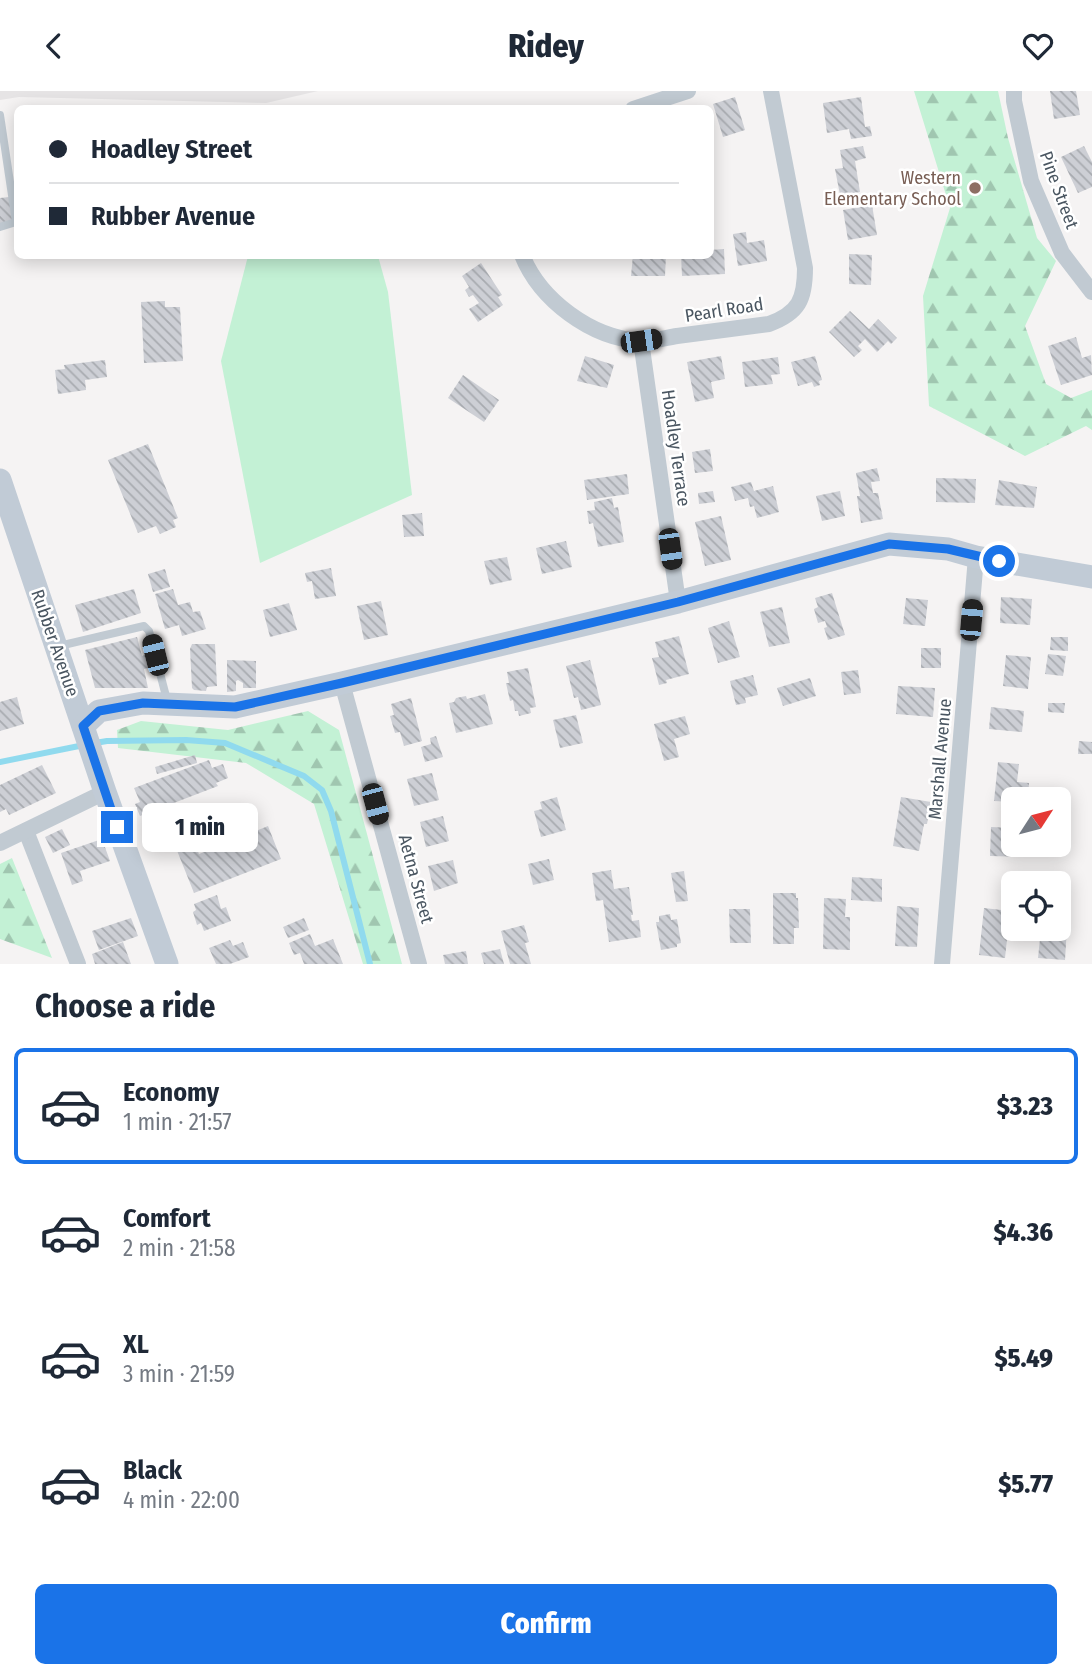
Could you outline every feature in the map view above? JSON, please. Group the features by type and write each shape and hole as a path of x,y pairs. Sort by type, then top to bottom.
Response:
{"street":[{"path":"645,105 688,91"},
{"name":"Pearl Road","path":"641,341 769,324 788,317 798,305 805,283 806,268 771,91"},
{"name":"Pine Street","path":"1014,91 1031,181 1062,253 1092,292"},
{"path":"524,259 552,298 569,313 589,326 613,336 641,341"},
{"name":"Hoadley Terrace","path":"641,341 678,602"},
{"name":"Rubber Avenue","path":"0,480 105,792 167,964"},
{"path":"83,726 99,711 143,703 235,707 342,683 678,602 889,544 948,549 976,557 1092,577"},
{"name":"Marshall Avenue","path":"942,964 976,557"},
{"name":"Aetna Street","path":"342,683 419,964"},
{"path":"0,843 105,792"},
{"path":"26,831 78,964"}],"lane":[{"path":"0,115 5,174 14,213"},
{"path":"57,647 144,626 149,631 168,704"}],"shaded area":[{"path":"0,91 318,91 266,103 19,97 0,100"}],"green space":[{"path":"914,91 998,91 1008,138 1037,238 1056,261 1025,326 1046,384 1071,398 1092,390 1092,430 1086,426 1025,456 929,406 923,296 950,208"},
{"path":"247,259 379,259 388,292 412,495 260,563 221,361"},
{"path":"308,711 339,730 402,964 363,964 314,804 246,763 118,748 117,730 141,721 228,730"},
{"path":"12,858 52,958 0,939 0,864"}],"building":[{"path":"1050,91 1076,91 1080,115 1054,119"},
{"path":"735,97 745,130 723,137 713,104"},
{"path":"861,97 865,127 870,126 872,136 851,139 849,129 827,133 823,103"},
{"path":"863,146 866,158 855,161 860,192 840,195 835,169 843,168 840,150"},
{"path":"1084,146 1092,162 1092,187 1078,193 1061,157"},
{"path":"14,196 14,223 0,225 0,198"},
{"path":"872,205 877,235 848,240 843,210"},
{"path":"746,232 747,243 764,240 767,261 738,266 733,234"},
{"path":"724,249 725,274 682,276 681,259 714,259 714,250"},
{"path":"849,254 872,255 871,285 849,284"},
{"path":"633,259 666,259 665,276 631,276"},
{"path":"481,263 502,295 498,297 503,305 478,322 469,309 479,303 473,295 469,297 465,290 469,287 462,276"},
{"path":"165,301 165,307 180,307 183,361 144,363 141,302"},
{"path":"850,311 869,329 878,319 897,338 891,344 888,341 877,352 865,339 858,346 862,350 854,357 829,332"},
{"path":"1076,337 1082,358 1091,355 1092,375 1061,385 1048,346"},
{"path":"585,356 614,365 607,388 577,381"},
{"path":"721,356 725,379 711,382 714,398 695,402 687,362"},
{"path":"815,356 822,380 819,381 820,385 814,387 812,382 798,386 791,362"},
{"path":"778,357 780,374 771,375 773,384 745,387 742,362"},
{"path":"105,360 107,377 85,380 86,390 58,394 55,370 65,369 64,365"},
{"path":"463,375 499,400 484,422 448,398"},
{"path":"148,444 178,518 173,520 176,527 160,534 156,526 138,533 108,460"},
{"path":"710,449 713,471 695,473 692,452"},
{"path":"877,468 880,481 871,482 873,493 878,493 883,519 861,523 856,473"},
{"path":"627,474 629,494 587,500 584,480"},
{"path":"936,478 976,479 975,503 936,502"},
{"path":"999,480 1037,487 1034,508 995,505"},
{"path":"751,482 754,491 773,486 779,512 757,518 754,506 750,507 748,498 735,501 731,487"},
{"path":"713,491 715,502 699,504 698,493"},
{"path":"840,491 845,516 822,521 816,496"},
{"path":"612,498 614,508 618,507 624,542 598,547 593,523 589,524 587,511 595,510 594,502"},
{"path":"422,513 424,536 404,537 402,515"},
{"path":"721,516 731,560 705,566 695,522"},
{"path":"566,541 572,567 542,574 536,548"},
{"path":"507,557 512,580 490,585 484,561"},
{"path":"331,568 336,596 315,599 312,581 307,582 305,573"},
{"path":"165,569 170,587 153,592 148,574"},
{"path":"134,589 141,613 83,632 75,605"},
{"path":"173,589 178,605 190,602 193,612 200,611 206,629 182,636 179,625 165,629 155,594"},
{"path":"832,593 845,635 828,640 825,621 818,623 814,609 818,607 815,598"},
{"path":"1001,597 1032,599 1030,625 1000,623"},
{"path":"906,598 928,600 925,626 903,624"},
{"path":"381,601 388,635 364,640 357,606"},
{"path":"289,603 297,630 270,637 263,610"},
{"path":"782,607 790,643 769,647 760,612"},
{"path":"729,621 740,657 718,663 708,628"},
{"path":"679,636 689,674 666,680 667,683 659,685 652,658 659,657 655,642"},
{"path":"137,637 148,668 144,669 148,688 95,688 85,650"},
{"path":"1051,637 1068,637 1068,651 1050,650"},
{"path":"192,644 215,644 217,686 207,687 206,691 192,688"},
{"path":"921,648 941,648 941,668 921,668"},
{"path":"1048,654 1066,656 1063,676 1045,674"},
{"path":"1006,655 1031,657 1028,689 1003,686"},
{"path":"227,660 256,661 256,688 243,688 243,683 238,680 236,691 227,692"},
{"path":"590,660 601,705 581,710 578,697 574,698 566,666"},
{"path":"528,668 536,707 530,708 531,713 519,716 513,700 510,701 506,683 509,683 507,672"},
{"path":"858,670 861,693 844,695 841,672"},
{"path":"753,675 758,695 745,698 746,703 736,705 730,681"},
{"path":"810,678 816,696 783,706 777,688"},
{"path":"898,686 935,688 933,717 896,714"},
{"path":"485,694 493,724 456,733 449,703 456,698 466,696 467,699"},
{"path":"17,697 24,724 0,731 0,702"},
{"path":"411,698 422,741 404,746 400,732 395,733 390,716 394,715 391,704"},
{"path":"1048,703 1065,703 1064,713 1048,712"},
{"path":"991,707 1024,711 1022,732 989,729"},
{"path":"576,715 583,743 560,748 553,720"},
{"path":"685,716 690,734 674,739 679,757 664,761 654,724"},
{"path":"436,736 443,757 425,762 421,747 431,744 430,738"},
{"path":"1079,741 1092,742 1092,754 1078,754"},
{"path":"195,755 197,763 157,774 155,767"},
{"path":"209,760 212,768 223,764 228,778 216,783 218,786 140,816 135,804 140,802 134,788"},
{"path":"998,762 1019,764 1017,782 1029,783 1029,787 1001,787 1001,801 994,801"},
{"path":"42,765 56,793 9,815 6,809 0,812 0,785"},
{"path":"432,773 439,800 414,806 407,779"},
{"path":"557,797 566,830 541,837 534,811 542,809 540,802"},
{"path":"901,797 931,802 919,851 893,846"},
{"path":"443,816 449,841 426,847 420,822"},
{"path":"268,826 281,859 194,893 176,848 194,841 199,854"},
{"path":"991,827 1001,827 1001,856 990,856"},
{"path":"62,829 70,845 53,853 45,837"},
{"path":"102,839 110,861 80,871 83,881 72,885 61,853"},
{"path":"549,859 554,880 533,885 528,864"},
{"path":"453,860 458,883 434,891 428,866"},
{"path":"611,870 614,889 629,887 632,921 639,920 641,937 609,942 603,900 596,901 592,873"},
{"path":"684,871 688,901 676,902 671,873"},
{"path":"852,877 882,879 882,902 851,900"},
{"path":"773,893 796,893 799,928 794,928 794,944 773,944"},
{"path":"217,895 221,909 226,907 231,921 204,931 201,923 197,925 193,912 196,910 194,904"},
{"path":"824,898 846,899 845,917 850,917 850,950 823,949"},
{"path":"897,906 919,908 917,947 895,946"},
{"path":"984,908 1001,910 1001,941 1007,941 1005,958 979,955"},
{"path":"729,909 750,909 751,943 730,943"},
{"path":"670,914 671,920 677,919 681,943 677,944 677,947 661,950 656,922 659,922 659,916"},
{"path":"131,918 138,936 99,950 92,931"},
{"path":"304,918 309,930 288,938 283,927"},
{"path":"524,925 529,942 525,943 531,964 510,964 501,931"},
{"path":"310,934 315,946 333,939 343,964 304,964 300,953 294,955 289,943"},
{"path":"230,940 233,946 243,942 249,957 230,964 216,964 209,948"},
{"path":"1040,941 1066,941 1065,960 1038,958"},
{"path":"123,942 131,964 95,964 92,954"},
{"path":"500,949 504,964 484,964 481,953"},
{"path":"466,951 468,964 445,964 443,955"}],"waterway":[{"path":"95,743 186,740 225,743 304,776 322,790 331,811 370,964"},
{"path":"0,762 84,745"}],"place":[{"name":"Western Elementary School","path":"975,188"}],"route":[{"path":"117,827 83,726 99,711 143,703 235,707 678,602 889,544 948,549 999,561"}]}
